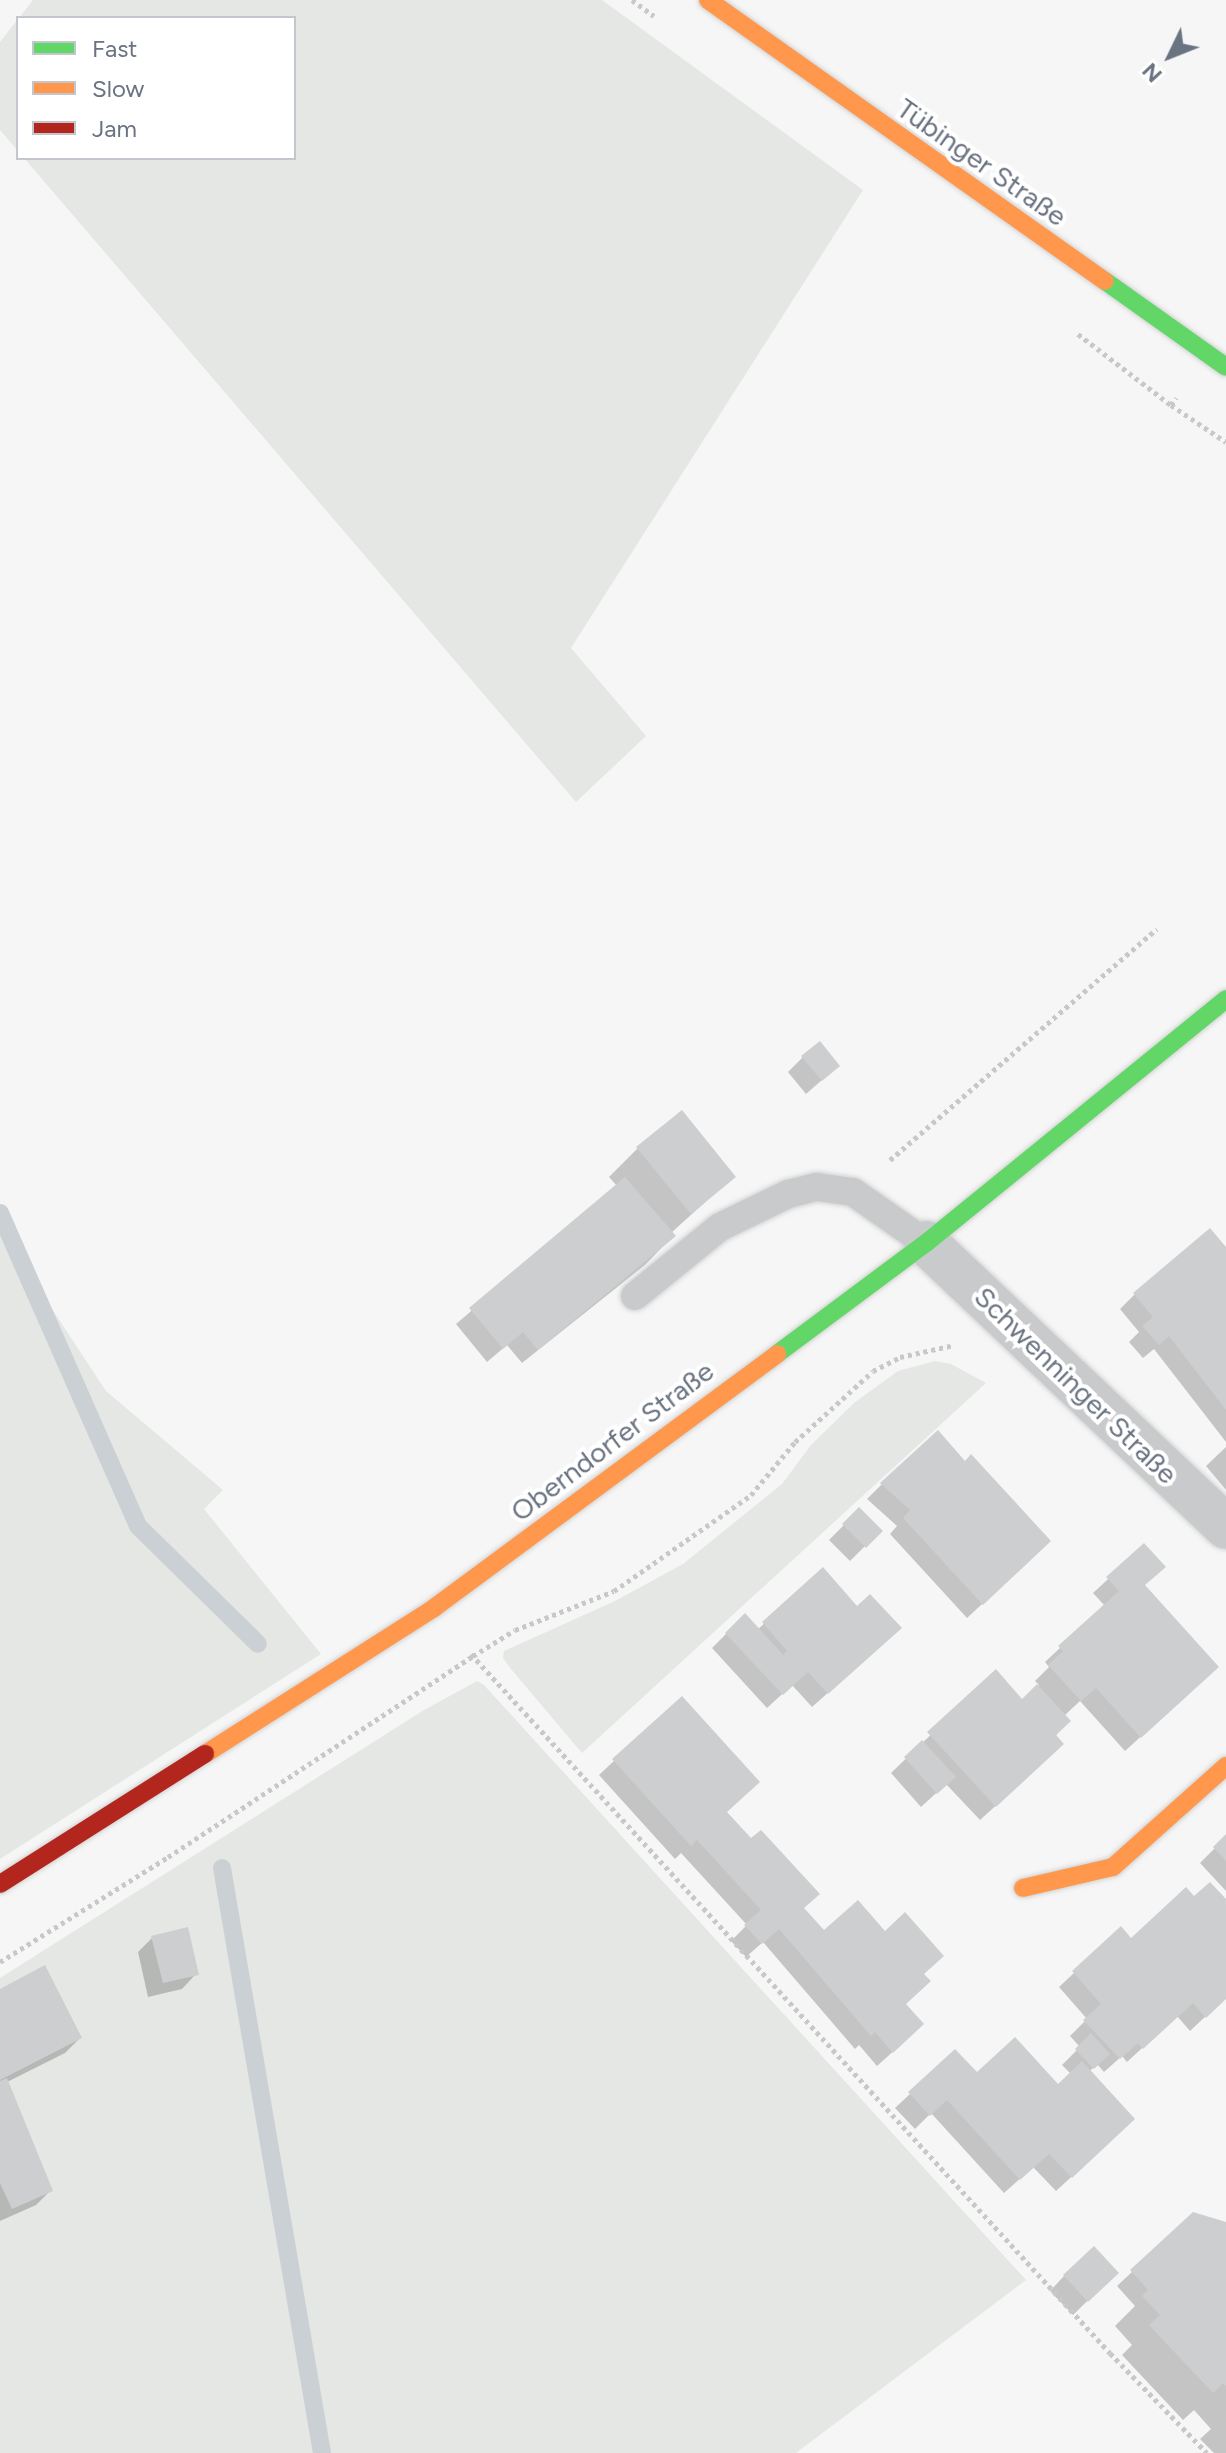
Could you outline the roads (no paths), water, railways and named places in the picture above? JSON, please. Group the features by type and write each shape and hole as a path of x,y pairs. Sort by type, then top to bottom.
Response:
{"street":[{"name":"Tübinger Straße","path":"708,0 1226,367"},
{"name":"Oberndorfer Straße","path":"0,1884 434,1608 926,1243 1226,999"},
{"name":"Schwenninger Straße","path":"926,1243 1226,1527"},
{"path":"1023,1888 1113,1867 1226,1766"}],"lane":[{"path":"635,1296 720,1227 788,1194 817,1187 853,1192 926,1243"}],"waterway":[{"path":"0,1213 138,1526 258,1644"},
{"path":"222,1868 322,2453"}]}
